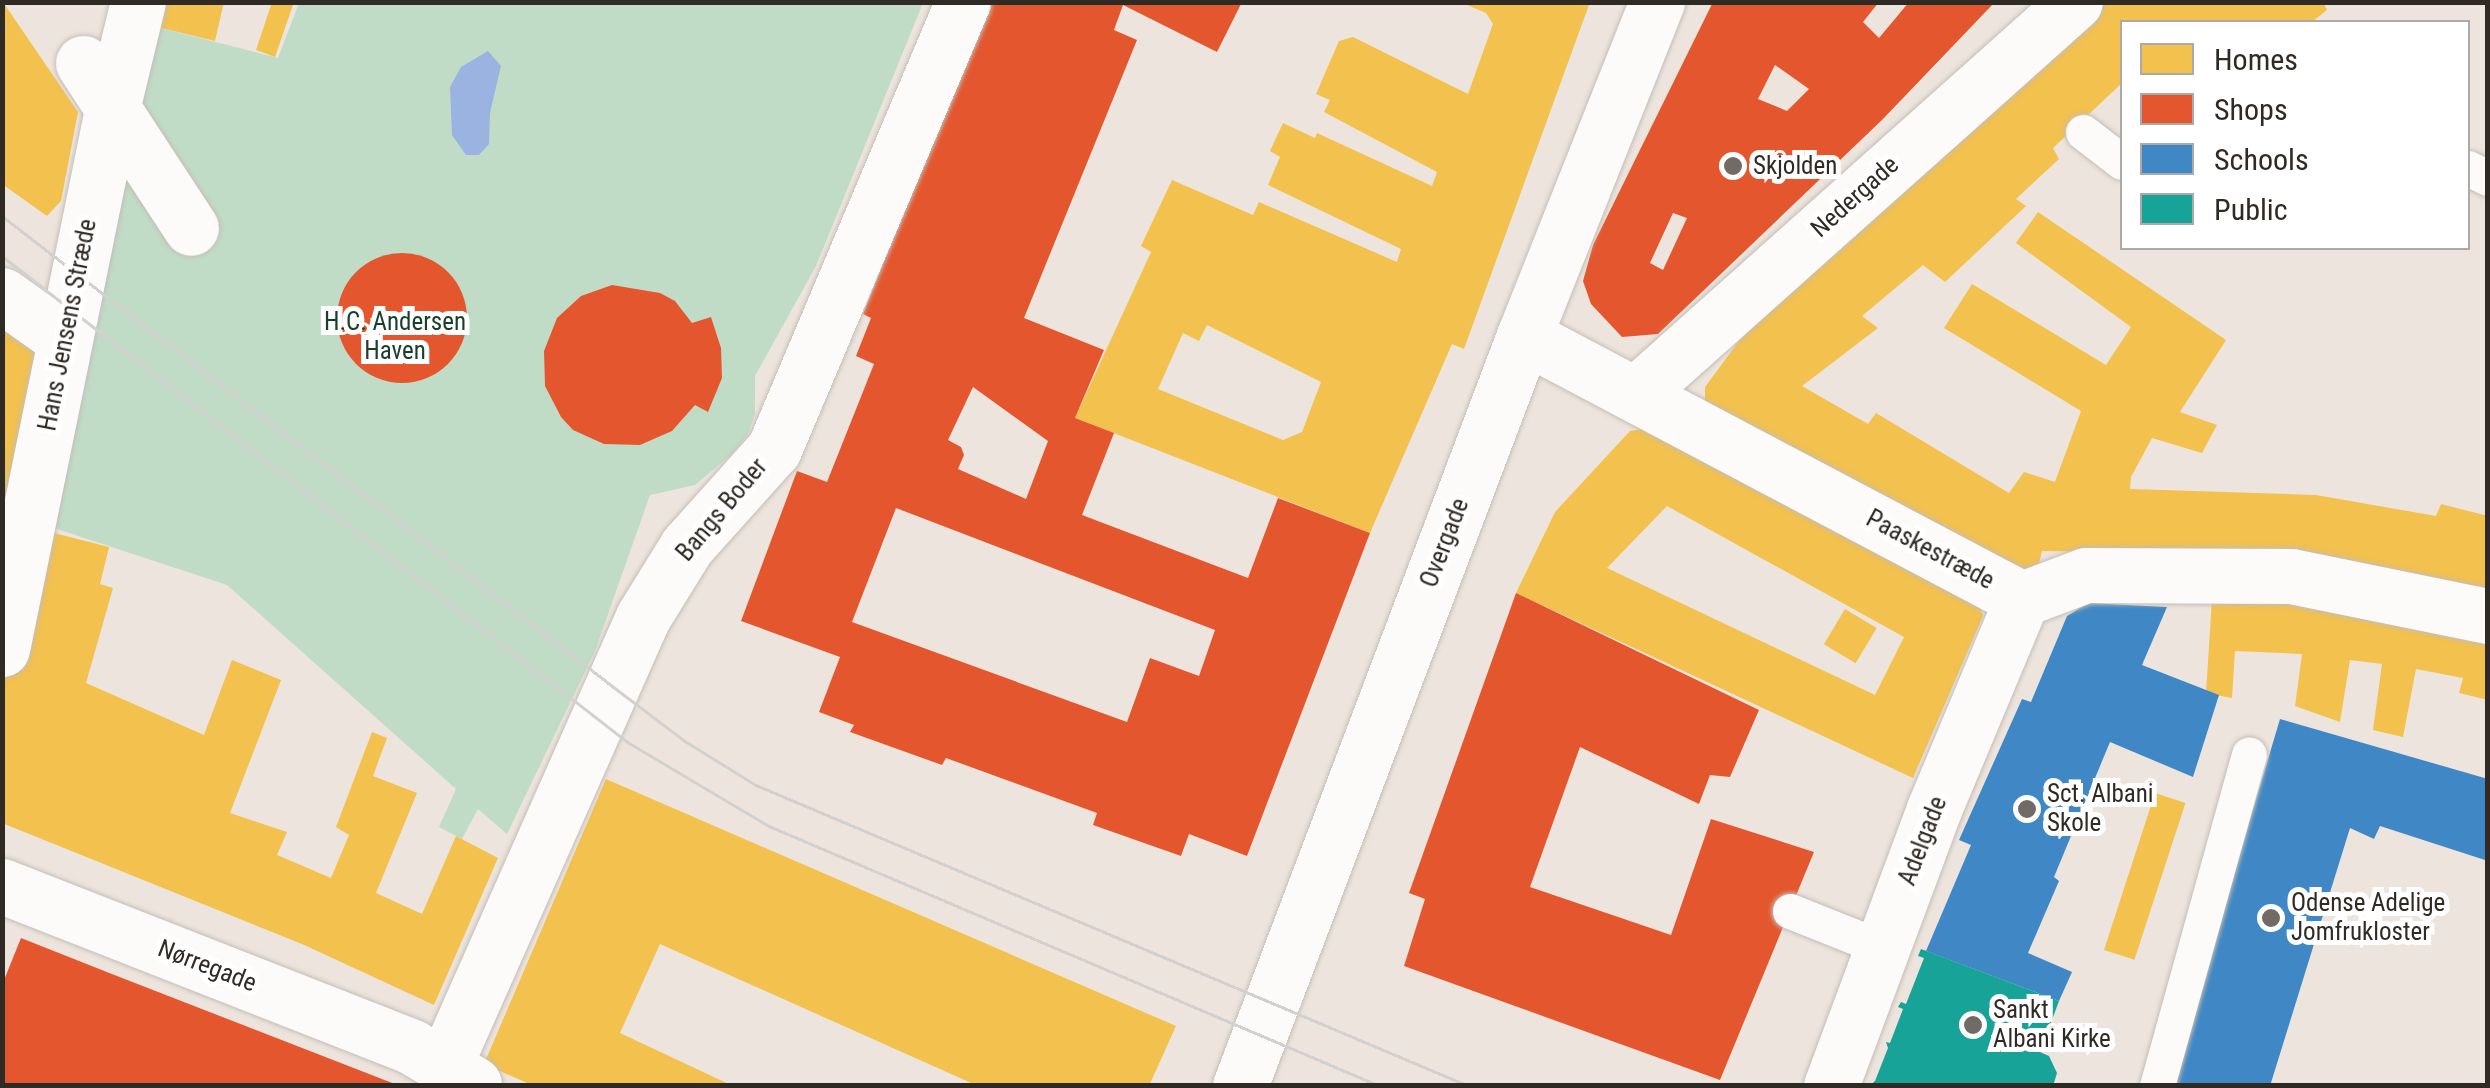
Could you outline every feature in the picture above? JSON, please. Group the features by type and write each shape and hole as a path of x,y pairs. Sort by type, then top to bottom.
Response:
{"street":[{"name":"Hans Jensens Stræde","path":"2,649 65,340 98,84 138,2"},
{"name":"Bangs Boder","path":"444,1066 636,630 688,546 774,449 963,2"},
{"name":"Overgade","path":"1240,1086 1524,336 1656,2"},
{"name":"Nedergade","path":"1637,394 2075,2"},
{"path":"98,84 190,228"},
{"path":"2,295 65,340"},
{"name":"Paaskestræde","path":"1524,336 2022,599 2086,575 2291,576 2488,616"},
{"name":"Adelgade","path":"1832,1086 2022,599"},
{"name":"Nørregade","path":"2,886 444,1066"}],"lane":[{"path":"2083,132 2120,160"},
{"path":"2157,1086 2249,755"},
{"path":"1790,912 1883,948"}],"green space":[{"name":"H.C. Andersen Haven","path":"299,3 923,3 816,266 755,376 755,414 748,434 733,453 695,485 650,495 595,651 507,834 478,809 462,839 439,827 456,789 227,585 48,526 153,26 278,58"}],"water":[{"path":"488,51 501,66 490,113 489,144 479,155 466,155 452,135 450,87 461,67"}],"building: Homes":[{"path":"3,2 78,112 61,201 47,216 2,184"},
{"path":"150,2 224,2 215,41 145,24"},
{"path":"272,2 294,2 275,57 256,50"},
{"path":"1460,2 1590,2 1464,349 1452,344 1370,533 1075,418 1151,252 1141,246 1172,180 1253,215 1259,202 1397,262 1401,249 1268,185 1280,157 1270,151 1283,123 1315,138 1317,133 1432,186 1437,172 1324,112 1330,100 1316,94 1339,41 1353,37 1468,94 1493,24 1486,13","holes":["1207,325 1321,382 1302,432 1283,440 1158,389 1183,333 1199,341"]},
{"path":"2107,2 2323,2 2327,10 2314,20 2120,20 2120,85 2053,148 2059,159 2016,199 2026,206 1945,282 1923,265 1862,316 1878,328 1802,386 1868,424 1876,413 2009,493 2024,472 2055,482 2081,411 1944,328 1972,284 2106,365 2131,327 2016,243 2038,212 2226,340 2180,412 2217,425 2202,453 2152,438 2131,477 2130,489 2316,495 2436,516 2441,504 2488,516 2488,590 2122,552 2042,551 2038,568 2021,576 1705,402 1705,387 1739,341 1807,269 1958,144"},
{"path":"2,317 44,347 2,540"},
{"path":"1655,427 1978,600 1983,616 1913,778 1516,593 1555,512 1630,431","holes":["1667,506 1904,637 1875,695 1607,568"]},
{"path":"46,531 109,547 100,584 113,588 86,683 204,735 232,660 281,680 230,813 287,832 277,855 331,878 349,835 336,827 372,732 387,738 373,776 417,793 376,893 422,914 456,836 498,858 434,1005 302,944 2,823 2,691"},
{"path":"2250,598 2488,629 2488,700 2459,693 2463,678 2416,669 2403,737 2373,730 2382,664 2350,660 2340,722 2295,706 2302,654 2235,651 2232,698 2206,693 2212,599"},
{"path":"1845,609 1877,628 1856,663 1824,644"},
{"path":"606,779 1176,1026 1149,1086 978,1086 660,944 620,1033 733,1086 534,1086 484,1064"},
{"path":"2155,793 2185,803 2134,960 2104,950"}],"building: Shops":[{"path":"987,2 1242,2 1217,52 1123,5 1114,30 1137,40 1024,318 1104,350 1075,418 1114,433 1082,515 1248,578 1278,498 1370,533 1247,856 1189,834 1181,856 1093,825 1097,813 946,758 942,765 850,732 854,725 819,712 840,657 741,621 797,471 827,482 874,364 856,356 871,318 863,314","holes":["973,387 1048,441 1026,499 958,469 964,455 961,447 948,440","896,508 1215,630 1199,676 1150,658 1127,722 852,622"]},
{"name":"Skjolden","path":"1713,2 1879,2 1863,22 1879,38 1909,2 1995,2 1882,120 1658,334 1622,337 1591,304 1583,281 1593,245","holes":["1775,65 1809,89 1787,111 1758,99","1673,213 1687,218 1663,270 1650,263"]},
{"path":"402,253 427,258 448,272 462,293 467,318 462,343 448,364 427,378 402,383 377,378 356,364 342,343 337,318 342,293 356,272 377,258"},
{"path":"612,285 660,293 675,301 692,323 711,317 721,348 722,378 708,412 695,405 672,431 640,445 604,444 573,430 561,417 545,386 544,351 557,318 581,296"},
{"path":"1516,593 1759,710 1730,777 1710,775 1699,804 1580,747 1530,887 1671,935 1711,819 1814,852 1720,1080 1404,966 1425,899 1409,893"},
{"path":"21,938 400,1086 2,1086 2,985"}],"building: Schools":[{"name":"Sct. Albani Skole","path":"2088,603 2167,607 2142,665 2219,695 2193,777 2110,742 2054,877 2059,881 2028,953 2072,972 2059,1001 1926,951 1971,845 1959,840 2022,699 2031,702 2067,616"},
{"name":"Odense Adelige Jomfrukloster","path":"2280,719 2488,779 2488,861 2380,826 2374,839 2350,828 2270,1086 2171,1086"}],"building: Public":[{"name":"Sankt Albani Kirke","path":"1921,949 2059,1001 2040,1052 2049,1056 2057,1073 2053,1086 1869,1086 1875,1081 1888,1048 1886,1042 1890,1043 1903,1009 1898,1007 1901,1002 1906,1004 1924,958 1918,956"}],"tram line":[{"path":"2,216 685,741 756,785 1469,1086"},
{"path":"2,256 629,743 769,826 1380,1086"}],"place":[{"name":"Skjolden","path":"1733,166"},
{"name":"Sct. Albani Skole","path":"2027,809"},
{"name":"Odense Adelige Jomfrukloster","path":"2271,918"},
{"name":"Sankt Albani Kirke","path":"1973,1025"}]}
